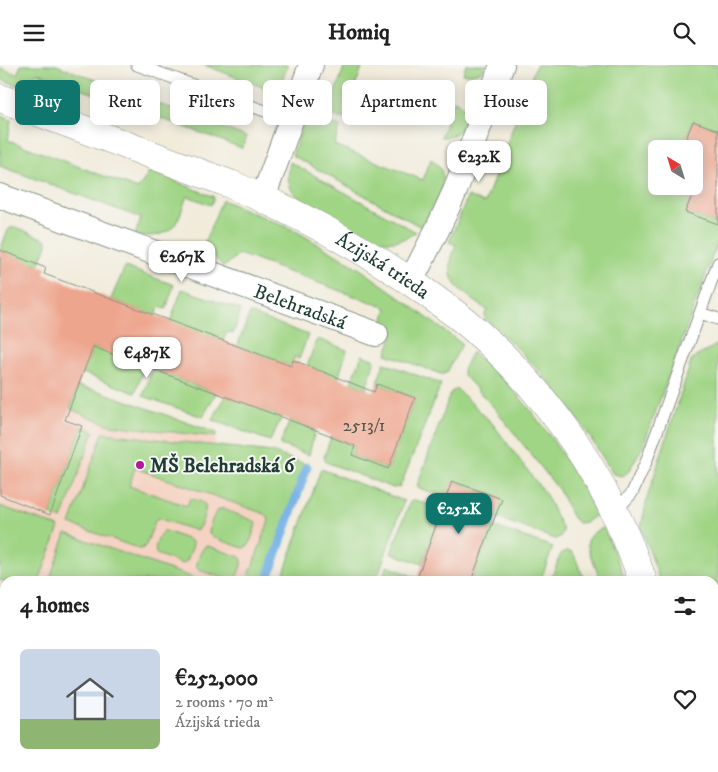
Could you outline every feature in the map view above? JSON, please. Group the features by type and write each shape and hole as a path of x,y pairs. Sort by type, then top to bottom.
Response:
{"street":[{"path":"305,80 311,65"},
{"path":"411,281 455,191 502,65"},
{"name":"Ázijská trieda","path":"0,98 263,198 351,243 411,281 473,328 516,369 552,411 583,455 615,512 641,576"},
{"path":"263,198 288,125"},
{"name":"Belehradská","path":"0,196 376,334"}],"lane":[{"path":"137,65 263,110"},
{"path":"615,512 632,493 646,461 718,263"},
{"path":"700,313 718,319"}],"shaded area":[{"name":"MŠ Belehradská 6","path":"0,355 78,386 102,392 216,433 215,450 303,473 267,576 17,576 0,570"}],"green space":[{"path":"21,65 56,65 96,80 90,80 90,92 80,89 80,80 56,80 37,73 31,80 15,80 15,85 0,79 0,68 17,74"},
{"path":"204,65 288,65 281,80 263,80 263,87 253,84 253,80 244,80"},
{"path":"345,65 363,65 357,80 342,80 342,119 332,115 332,100"},
{"path":"466,65 487,65 477,73 463,74"},
{"path":"536,65 718,65 718,130 693,121 686,140 648,140 648,195 692,195 686,212 718,224 718,241 643,446 629,471 623,476 613,474 584,428 553,387 520,351 484,317 487,310 457,287 451,275 451,259 456,245 449,242 468,196 485,203 514,125 547,125 547,80 530,80"},
{"path":"455,101 463,107 465,120 458,132 448,137 441,137 445,125 455,125"},
{"path":"160,104 170,108 170,122 160,118"},
{"path":"0,116 11,120 8,140 138,189 150,171 214,197 211,205 187,196 178,220 172,228 152,236 135,235 141,218 0,166"},
{"path":"332,124 340,127 334,145 423,180 431,159 439,166 443,174 441,193 421,227 292,155 303,125"},
{"path":"179,125 215,125 247,137 242,148"},
{"path":"290,162 416,232 394,241 371,238 297,196 289,185"},
{"path":"222,200 294,230 360,269 462,344 447,372 441,374 386,354 394,331 382,327 387,308 239,254 224,267 215,258 205,241"},
{"path":"15,227 47,240 47,245 39,265 33,263 30,269 0,251 7,232 10,228"},
{"path":"125,267 174,285 166,309 159,307 155,316 111,299"},
{"path":"182,289 241,310 233,334 227,332 223,341 170,322"},
{"path":"250,313 308,335 299,359 294,357 291,366 237,347"},
{"path":"318,339 347,350 338,379 305,372"},
{"path":"718,344 718,576 658,576 641,527 648,495 692,359"},
{"path":"93,347 145,366 135,393 83,373"},
{"path":"472,352 509,385 557,447 597,514 586,522 578,523 573,518 559,490 496,410 463,374 463,370"},
{"path":"362,355 375,360 366,389 351,383"},
{"path":"384,363 441,384 402,482 399,487 393,488 326,462 324,457 331,437 355,446 352,455 388,469 415,398 377,384"},
{"path":"153,369 216,393 203,417 143,396"},
{"path":"78,386 102,392 216,433 216,437 110,425 70,409"},
{"path":"457,389 492,423 546,495 562,528 563,532 560,537 555,539 495,517 501,499 453,481 446,497 418,488 417,486 451,392"},
{"path":"226,396 282,417 270,441 212,420"},
{"path":"290,420 315,430 309,455 280,445"},
{"path":"82,426 94,431 62,519 50,515"},
{"path":"103,433 272,452 310,466 271,576 249,576 269,521 265,514 135,468 129,486 187,506 190,498 204,504 204,513 198,529 194,530 157,518 146,545 140,549 70,524"},
{"path":"321,469 404,501 378,576 283,576"},
{"path":"415,500 442,510 422,564 391,553 409,504"},
{"path":"0,506 59,527 41,576 0,576"},
{"path":"219,509 256,523 249,545 243,548 212,537 209,534 212,521"},
{"path":"492,526 553,547 542,576 473,576"},
{"path":"604,528 624,576 599,576 588,548 590,536"},
{"path":"163,531 192,542 193,545 187,561 182,564 156,554 156,545"},
{"path":"66,533 188,576 51,576"},
{"path":"205,546 208,546 240,557 242,563 237,576 216,576 199,570 197,562"},
{"path":"563,552 572,552 583,576 552,576"},
{"path":"387,566 413,576 383,576"}],"building":[{"path":"693,121 718,130 718,224 685,212 692,195 703,195 703,140 686,140"},
{"path":"0,250 46,268 44,274 291,366 293,360 374,392 377,384 415,398 388,469 352,455 355,446 332,436 93,347 65,420 82,426 50,515 0,495"},
{"path":"452,481 502,499 473,576 418,576"}],"waterway":[{"path":"269,576 307,467"}],"place":[{"name":"MŠ Belehradská 6","path":"140,465"}]}
